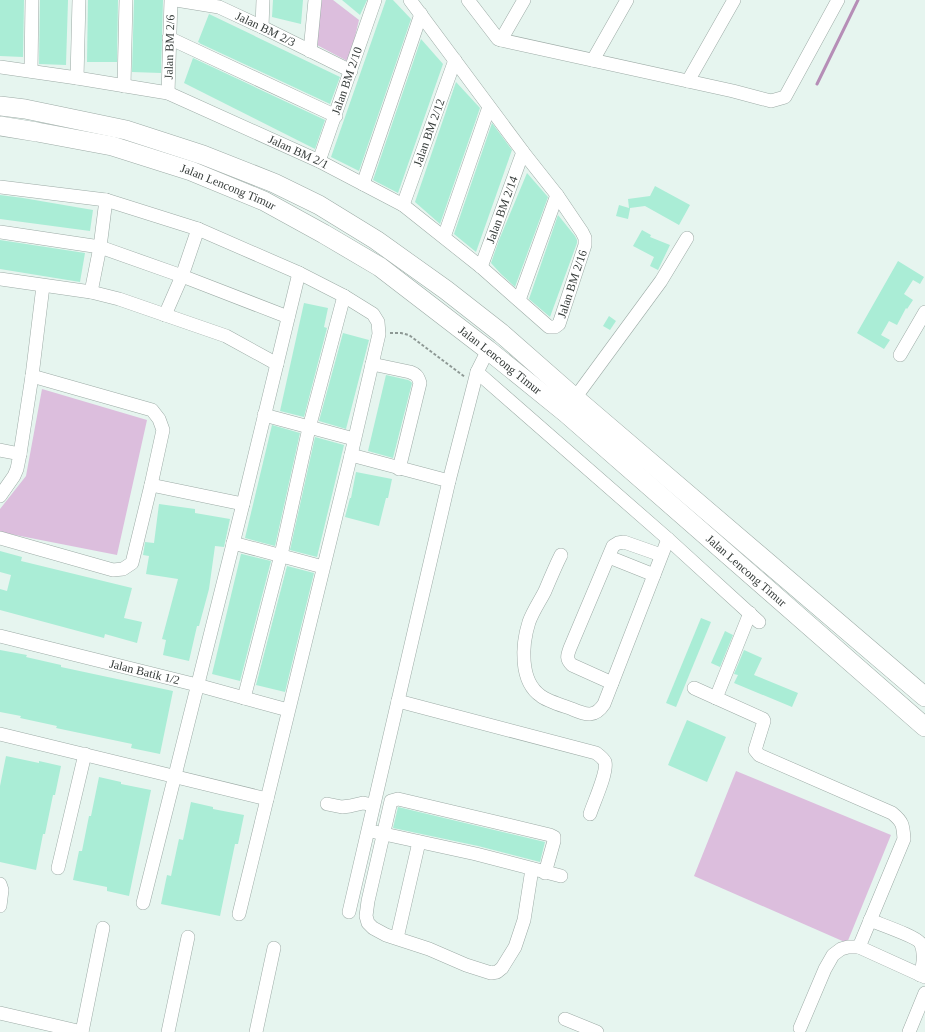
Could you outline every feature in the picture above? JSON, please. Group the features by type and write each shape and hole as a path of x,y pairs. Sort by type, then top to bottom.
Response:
{"highway":[{"name":"Jalan Lencong Timur","path":"0,106 126,130 203,155 274,183 319,205 376,240 446,290 501,333 925,697"},
{"name":"Jalan Lencong Timur","path":"0,126 112,146 191,171 264,201 324,234 380,268 488,350 578,423 925,727"}],"street":[{"path":"31,71 32,0"},
{"path":"77,78 79,0"},
{"path":"124,86 126,0"},
{"name":"Jalan BM 2/6","path":"168,93 171,0"},
{"name":"Jalan BM 2/3","path":"176,0 219,4 351,71"},
{"path":"262,27 263,0"},
{"path":"310,51 315,0"},
{"name":"Jalan BM 2/10","path":"319,161 336,116 375,0"},
{"path":"410,0 489,107 557,195 519,300"},
{"path":"468,0 501,40 733,91 771,101 785,97 838,0"},
{"path":"501,40 524,0"},
{"path":"593,60 627,0"},
{"path":"688,81 734,0"},
{"path":"363,184 421,14"},
{"path":"169,38 336,116"},
{"name":"Jalan BM 2/12","path":"403,205 455,60"},
{"name":"Jalan BM 2/1","path":"0,67 168,93 319,161 403,205 481,267 548,327 555,327"},
{"path":"444,237 489,107"},
{"name":"Jalan BM 2/14","path":"481,267 523,152"},
{"path":"0,187 106,200 198,229 299,273 344,296 373,314 378,322 379,334 351,455 238,914"},
{"name":"Jalan BM 2/16","path":"555,327 559,324 585,245 585,238 582,232 557,195"},
{"path":"91,292 100,247 106,200"},
{"path":"165,315 182,276 198,229"},
{"path":"0,232 100,247 182,276 288,317"},
{"path":"576,398 661,281 687,238"},
{"path":"143,903 299,273"},
{"path":"0,279 91,292 119,299 226,336 277,364"},
{"path":"0,496 17,469 32,376 43,286"},
{"path":"244,698 281,555 309,428 344,296"},
{"path":"900,355 925,312"},
{"path":"349,912 449,481 476,378 488,350"},
{"path":"372,364 410,372 419,377 420,383 399,468"},
{"path":"0,538 113,570 123,569 132,563 163,430 160,419 152,410 32,376"},
{"path":"476,378 668,539 755,617 716,698"},
{"path":"264,415 354,439"},
{"path":"0,450 20,454"},
{"path":"351,455 449,481"},
{"path":"151,485 243,504"},
{"path":"560,555 545,592 530,621 524,644 524,663 532,687 541,696 576,711 589,714 600,711 604,704 668,539"},
{"path":"612,683 572,665 568,661 567,656 613,546 624,542 661,555"},
{"path":"233,543 323,567"},
{"path":"608,557 654,575"},
{"name":"Jalan Batik 1/2","path":"0,636 197,685 288,710"},
{"path":"694,688 763,719 764,721 754,750 759,755 892,813 900,819 904,828 904,839 859,947"},
{"path":"398,701 596,753 602,757 605,763 605,771 590,814"},
{"path":"0,734 267,799"},
{"path":"58,868 85,754"},
{"path":"532,869 524,920 515,947 502,968 497,972 491,973 466,965 429,949 386,935 373,928 368,923 366,916 368,901 391,801 398,799 554,837 545,873"},
{"path":"327,804 342,807 363,803 373,805"},
{"path":"368,831 476,854 561,876"},
{"path":"397,938 419,842"},
{"path":"0,884 2,890 0,906"},
{"path":"800,1028 825,969 833,955 841,949 848,947 859,947 923,976 924,955 921,944 910,937 870,920"},
{"path":"0,1013 82,1032 103,928"},
{"path":"168,1032 188,937"},
{"path":"256,1032 274,948"},
{"path":"909,1032 925,993"},
{"path":"565,1019 597,1032"}],"path":[{"path":"379,334 401,333 409,335 476,378"}],"shaded area":[{"path":"321,0 333,0 359,20 349,62 317,45"},
{"path":"42,389 147,420 117,555 0,532 0,509 26,476"},
{"path":"736,771 891,835 847,943 694,876"}],"building":[{"path":"0,0 24,0 23,57 0,56"},
{"path":"40,0 68,0 66,65 39,64"},
{"path":"88,0 118,0 117,62 87,62"},
{"path":"134,0 163,0 161,73 132,72"},
{"path":"273,0 303,0 301,24 272,17"},
{"path":"342,0 367,0 360,15"},
{"path":"386,0 393,0 411,19 359,171 331,157"},
{"path":"209,14 340,77 330,104 199,43 198,42"},
{"path":"421,39 443,64 398,193 373,180"},
{"path":"193,58 325,120 315,149 184,83"},
{"path":"456,82 480,108 440,224 415,202"},
{"path":"492,123 512,150 476,252 454,234"},
{"path":"527,173 548,197 515,287 491,263"},
{"path":"655,186 690,205 679,225 645,206 630,208 628,219 616,216 619,205 629,208 628,199 650,196"},
{"path":"0,195 93,210 90,231 0,219"},
{"path":"558,215 575,236 577,243 550,317 529,299"},
{"path":"642,230 651,235 650,237 670,245 658,270 650,266 654,257 633,246"},
{"path":"0,240 85,253 80,282 0,269"},
{"path":"898,261 924,277 920,284 913,280 904,294 913,300 907,309 906,308 897,325 889,321 881,335 890,340 884,349 857,333"},
{"path":"304,303 328,308 324,327 327,328 304,417 280,411"},
{"path":"609,316 616,321 610,330 603,326"},
{"path":"343,333 369,340 346,429 319,421"},
{"path":"386,375 408,380 412,383 393,458 368,451"},
{"path":"272,425 300,433 275,546 245,538"},
{"path":"315,437 344,445 317,557 290,550"},
{"path":"356,472 392,479 388,498 386,498 379,526 345,517 351,498"},
{"path":"159,504 195,509 195,513 230,519 224,547 215,546 209,589 199,626 197,626 189,661 163,655 166,640 162,639 178,579 146,574 149,556 143,555 145,542 154,543"},
{"path":"0,551 22,557 21,561 132,588 124,618 142,622 137,643 105,634 104,638 0,610 0,589 7,591 11,575 0,572"},
{"path":"241,554 271,561 240,681 212,674"},
{"path":"287,566 314,573 285,692 256,685"},
{"path":"701,618 711,622 676,707 666,703"},
{"path":"725,631 733,635 720,667 711,663"},
{"path":"0,650 27,655 26,657 61,665 61,667 173,691 160,754 131,748 132,744 56,728 57,726 0,712"},
{"path":"744,650 762,658 754,675 798,693 792,707 734,683 738,675 734,674"},
{"path":"687,720 726,737 707,782 668,765"},
{"path":"6,756 61,766 45,834 43,834 36,870 0,862 0,786"},
{"path":"99,777 121,782 121,784 151,790 129,896 107,891 107,887 73,880 79,851 82,851 89,816 91,816"},
{"path":"191,802 213,807 213,809 244,815 238,844 235,844 220,916 161,904 167,875 171,876 179,839 183,840"},
{"path":"398,807 545,842 540,862 478,846 393,828"}],"waterway":[{"path":"817,84 858,0"}]}
